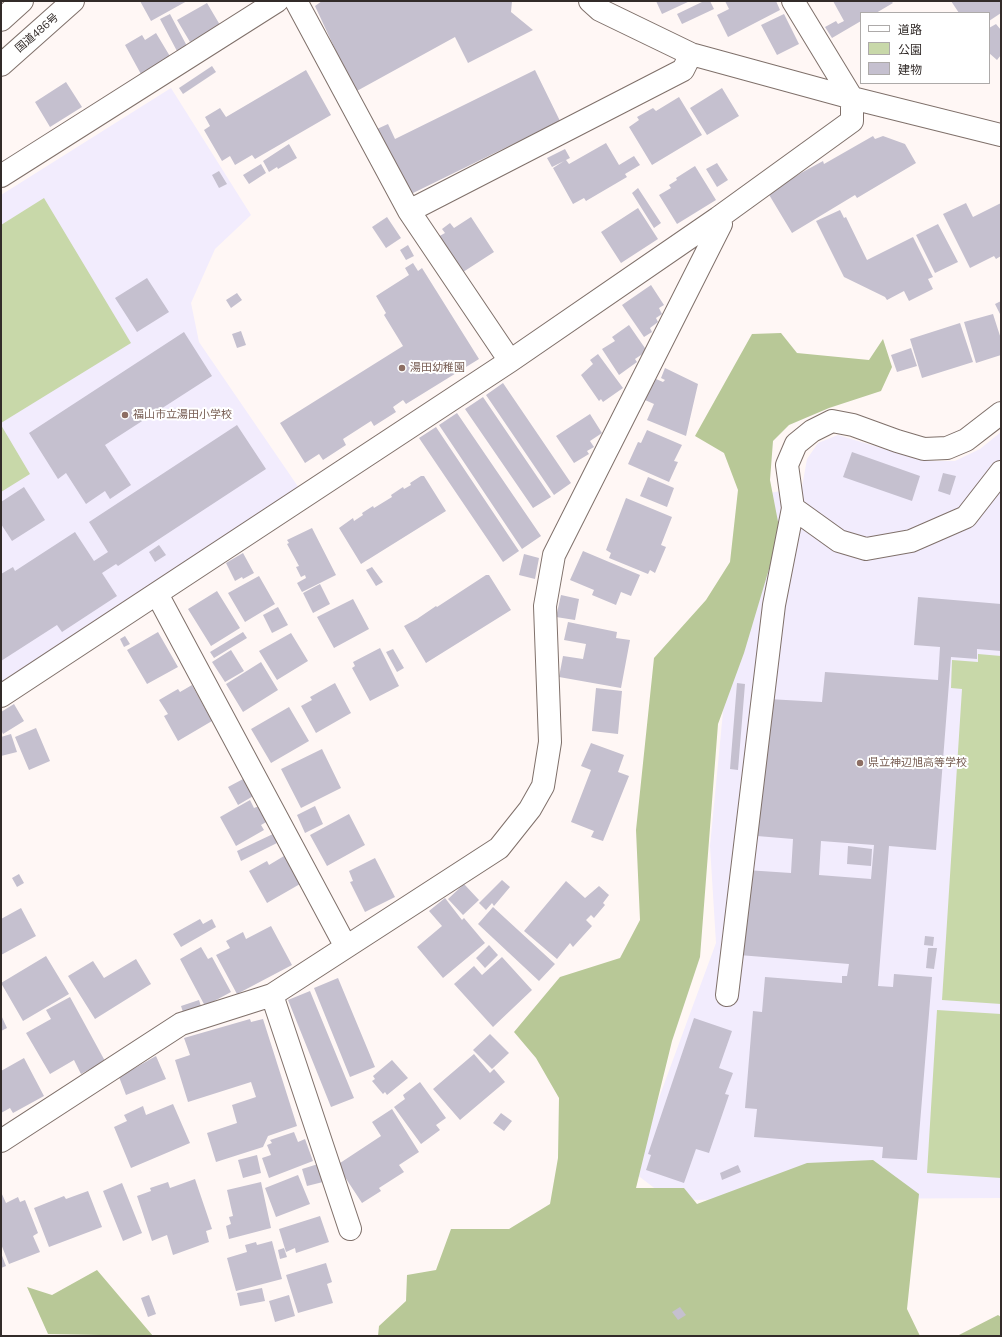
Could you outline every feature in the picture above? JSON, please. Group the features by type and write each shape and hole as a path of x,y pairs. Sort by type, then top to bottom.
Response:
{"main road":[{"path":"1,20 22,1"},
{"name":"国道486号","path":"1,65 73,1"},
{"path":"1,176 277,1"},
{"path":"296,1 409,211 510,361"},
{"path":"590,1 600,10 691,54 852,98 1001,135"},
{"path":"1,696 510,361 718,218 852,121 852,98 792,1"},
{"path":"409,211 683,70 691,54"},
{"path":"1,1141 181,1024 272,995 499,848 530,809 543,786 550,742 544,606 554,555 721,224 718,218"},
{"path":"727,995 774,605 793,508 787,465 796,444 812,431 832,421 853,425 924,449 947,448 966,440 1001,413"},
{"path":"793,508 839,541 866,549 911,541 966,517 1001,472"},
{"path":"157,594 346,947"},
{"path":"272,995 350,1229"}],"shaded area":[{"name":"福山市立湯田小学校","path":"171,88 251,215 215,249 191,303 199,342 299,488 1,685 1,195"},
{"name":"県立神辺旭高等学校","path":"1001,432 1001,1198 670,1200 632,1171 716,943 710,846 726,681 770,493 802,487 807,459 818,443 838,435 924,461 955,461 980,449"}],"green space":[{"path":"44,198 131,343 1,423 1,225"},
{"path":"781,333 797,353 869,360 883,339 892,367 881,391 829,408 789,425 773,441 770,480 780,532 744,653 718,724 700,957 672,1041 636,1188 684,1188 697,1204 807,1163 873,1160 919,1194 907,1309 920,1336 378,1336 379,1326 406,1301 407,1275 436,1270 451,1229 509,1229 550,1204 558,1158 559,1098 536,1058 514,1032 560,977 620,958 640,920 636,830 654,658 706,600 730,562 738,490 724,453 695,436 752,334"},
{"path":"1,425 30,474 1,492"},
{"path":"978,654 1001,656 1001,1004 942,1000 962,689 951,688 952,660 978,662"},
{"path":"937,1010 1001,1014 1001,1178 927,1173"},
{"path":"97,1270 153,1336 48,1334 27,1287 52,1295"},
{"path":"998,1315 1001,1317 1001,1336 957,1336"}],"building":[{"path":"140,1 187,1 151,21"},
{"path":"322,1 512,1 511,12 533,30 468,63 455,37 355,92 315,6"},
{"path":"656,1 690,1 662,14"},
{"path":"704,1 710,1 714,9 682,24 677,14"},
{"path":"725,1 776,1 780,10 728,37 717,15 729,9"},
{"path":"833,1 891,1 893,3 878,12 860,12 860,22 832,38 825,27 836,21 838,24 844,21"},
{"path":"951,1 1001,1 1001,13 990,20 990,12 958,12"},
{"path":"207,3 220,25 190,42 177,20"},
{"path":"170,14 188,48 178,53 160,19"},
{"path":"784,14 799,44 777,55 761,25"},
{"path":"996,24 1001,30 1001,55 997,60 990,54 990,27"},
{"path":"156,33 171,58 142,76 125,45 142,35 145,40"},
{"path":"212,66 216,72 183,94 179,88"},
{"path":"306,70 331,115 255,159 252,155 235,165 230,156 222,161 204,130 210,126 205,117 220,108 226,117"},
{"path":"535,70 560,121 409,195 377,129 388,124 395,139"},
{"path":"66,82 82,107 50,127 35,102"},
{"path":"722,88 739,116 707,135 690,108"},
{"path":"679,97 702,135 652,165 629,127 639,120 637,117 653,108 656,111"},
{"path":"873,136 875,139 883,136 905,144 916,163 857,198 855,195 792,233 768,193 823,161 824,164"},
{"path":"606,143 619,165 634,156 640,165 625,174 627,177 586,201 584,198 573,204 553,168 564,161 552,167 547,158 565,149 570,158 566,160 569,164"},
{"path":"289,144 297,158 278,169 277,167 269,172 263,161"},
{"path":"717,163 728,180 717,187 706,169"},
{"path":"261,164 266,173 249,184 243,175"},
{"path":"695,166 716,200 677,224 659,195 671,188 669,185 677,180 676,178"},
{"path":"219,171 227,184 219,188 212,175"},
{"path":"638,188 661,223 654,228 632,193"},
{"path":"966,203 973,217 1001,203 1001,256 996,259 994,256 970,268 943,214"},
{"path":"638,208 658,239 621,263 601,232"},
{"path":"840,210 844,218 846,217 867,260 913,237 933,277 928,279 933,289 909,301 904,291 887,300 885,297 844,277 816,221"},
{"path":"387,217 401,238 386,248 372,227"},
{"path":"471,217 494,252 460,274 436,238 445,233 442,229 450,223 454,228"},
{"path":"938,224 958,262 935,273 916,235"},
{"path":"408,245 414,256 406,260 400,250"},
{"path":"413,263 418,271 422,268 479,359 406,404 403,400 393,407 396,412 374,426 371,421 343,439 346,445 323,460 319,454 305,463 280,423 403,346 384,315 386,313 376,296 409,275 405,268"},
{"path":"147,278 169,312 137,332 115,298"},
{"path":"651,285 664,305 659,308 662,314 656,318 658,322 650,328 652,332 644,337 622,305"},
{"path":"237,293 242,300 231,308 226,300"},
{"path":"1001,301 1001,316 995,304"},
{"path":"993,314 1001,339 1001,355 976,363 964,322"},
{"path":"960,323 973,362 922,378 910,339"},
{"path":"629,325 647,351 635,359 637,362 619,375 602,349 615,341 612,337"},
{"path":"241,331 246,345 237,348 232,334"},
{"path":"184,332 212,376 105,445 131,485 110,499 105,491 86,504 66,473 58,479 29,433"},
{"path":"911,348 917,366 897,372 891,355"},
{"path":"598,354 623,388 603,402 601,399 599,401 581,375 593,364 590,360"},
{"path":"665,368 698,384 686,436 647,420 654,404 645,400 656,379 663,382 665,380 661,378"},
{"path":"503,383 571,483 554,495 486,395"},
{"path":"483,397 551,497 533,508 465,409"},
{"path":"457,413 541,536 522,549 439,425"},
{"path":"590,414 602,433 590,441 594,447 587,451 589,454 574,463 556,436"},
{"path":"237,425 266,469 118,566 116,564 102,573 117,596 62,632 57,625 1,661 1,574 13,567 15,571 75,532 94,561 108,552 89,522"},
{"path":"436,427 519,551 503,562 419,438"},
{"path":"647,430 682,445 674,461 678,462 669,482 628,464 638,442 641,443"},
{"path":"852,452 920,476 912,501 843,477"},
{"path":"943,473 956,476 950,495 938,491"},
{"path":"421,476 424,476 446,511 361,564 339,528 353,518 354,521 363,515 362,513 373,506 374,508 392,497 391,495 403,487 404,489 411,485 410,483"},
{"path":"648,477 674,488 667,507 640,496"},
{"path":"24,487 45,520 12,541 1,524 1,502"},
{"path":"626,498 672,517 661,545 666,547 655,573 650,570 648,574 609,558 611,553 606,550"},
{"path":"312,528 336,575 302,592 297,583 306,578 305,575 301,577 296,567 299,566 287,544 289,543 287,540"},
{"path":"159,545 166,555 155,562 149,552"},
{"path":"583,551 640,575 631,596 621,592 616,605 592,595 594,590 570,580"},
{"path":"243,553 254,573 243,579 242,577 235,581 226,563"},
{"path":"524,554 539,558 535,579 519,575"},
{"path":"372,567 383,582 376,586 366,570"},
{"path":"486,575 489,575 511,610 426,663 404,626 436,606 437,607"},
{"path":"259,576 275,604 245,622 228,593"},
{"path":"320,584 330,604 313,613 303,593"},
{"path":"217,591 240,628 211,646 188,609"},
{"path":"561,595 579,599 575,620 556,617"},
{"path":"918,597 1001,604 1001,651 977,649 977,659 951,657 936,850 889,846 878,986 893,987 894,974 932,977 917,1160 882,1158 883,1147 754,1137 757,1109 745,1108 753,1011 762,1012 765,977 842,983 842,976 847,976 849,964 739,955 746,870 791,873 793,839 757,836 768,699 822,702 825,672 938,680 940,647 914,645","holes":["821,841 874,845 871,879 819,875"]},
{"path":"353,599 369,629 334,648 317,617"},
{"path":"278,607 288,625 272,633 263,615"},
{"path":"568,622 617,632 616,638 630,640 621,688 559,677 563,656 583,659 586,644 564,640"},
{"path":"158,632 178,667 147,684 127,650"},
{"path":"243,632 247,638 214,658 210,652"},
{"path":"291,633 308,661 277,680 259,651"},
{"path":"125,636 130,644 124,647 120,639"},
{"path":"380,648 399,686 370,701 352,668 355,666 353,662"},
{"path":"393,649 404,668 397,672 386,652"},
{"path":"231,650 244,671 225,682 212,662"},
{"path":"261,662 278,690 243,712 226,684"},
{"path":"335,683 351,713 316,733 301,706 312,700 310,697"},
{"path":"737,683 745,684 738,770 730,769"},
{"path":"192,685 212,721 178,741 164,716 168,714 159,700 178,689 180,692"},
{"path":"596,688 622,691 618,734 592,731"},
{"path":"14,704 24,721 3,734 1,730 1,712"},
{"path":"289,707 309,741 271,763 251,729"},
{"path":"36,728 50,761 29,770 15,737"},
{"path":"11,734 17,752 1,756 1,737"},
{"path":"591,743 624,755 618,772 629,776 603,841 591,837 594,831 571,822 591,770 581,766"},
{"path":"322,749 341,788 301,808 281,769"},
{"path":"245,778 255,795 238,805 228,787"},
{"path":"250,800 254,808 259,806 268,821 261,825 264,830 236,846 220,817"},
{"path":"315,806 323,824 305,833 297,815"},
{"path":"349,814 365,845 327,866 310,835"},
{"path":"273,834 277,843 241,861 237,851"},
{"path":"848,846 872,849 871,866 847,864"},
{"path":"284,856 300,884 267,903 249,871 267,861 269,865"},
{"path":"375,858 395,897 365,912 350,882 353,881 349,871"},
{"path":"19,874 24,883 17,887 12,878"},
{"path":"502,880 510,887 494,906 492,903 486,910 479,903"},
{"path":"566,881 585,898 599,886 609,895 603,903 605,905 594,918 591,915 586,920 592,926 573,947 570,943 557,959 524,931"},
{"path":"464,884 479,900 463,915 448,899"},
{"path":"445,898 462,920 464,918 485,943 443,978 417,947 442,926 429,911"},
{"path":"493,907 555,964 539,981 478,924"},
{"path":"21,908 36,936 1,955 1,919"},
{"path":"200,919 203,924 212,919 216,927 181,947 173,934"},
{"path":"271,926 292,965 237,994 216,955 230,948 226,941 243,932 246,939"},
{"path":"925,936 934,937 933,946 924,945"},
{"path":"489,945 498,955 485,968 476,958"},
{"path":"201,947 208,959 212,957 231,992 205,1006 180,959"},
{"path":"928,948 937,948 934,969 926,968"},
{"path":"46,956 69,994 23,1021 1,983"},
{"path":"502,957 532,990 493,1027 454,984 474,966 482,975"},
{"path":"136,959 151,984 95,1019 68,976 93,961 104,978"},
{"path":"338,978 375,1067 350,1077 314,988"},
{"path":"310,991 354,1098 331,1107 288,1000"},
{"path":"70,997 105,1061 81,1074 74,1060 50,1074 26,1033 51,1019 46,1010"},
{"path":"199,1000 202,1009 184,1015 181,1006"},
{"path":"1,1015 7,1028 1,1031"},
{"path":"694,1018 732,1031 719,1068 733,1073 725,1094 729,1095 709,1153 696,1149 684,1183 646,1170 651,1155 648,1154"},
{"path":"250,1019 251,1022 263,1019 297,1126 268,1136 263,1147 216,1162 207,1133 237,1123 232,1105 256,1097 251,1082 188,1102 175,1060 190,1055 184,1038"},
{"path":"490,1034 509,1053 492,1069 473,1050"},
{"path":"474,1054 490,1073 494,1069 505,1082 460,1120 433,1089"},
{"path":"156,1056 166,1079 126,1095 119,1077"},
{"path":"24,1058 44,1096 13,1113 10,1108 1,1113 1,1071"},
{"path":"392,1060 408,1078 387,1095 385,1092 383,1094 372,1081 375,1079 373,1076"},
{"path":"420,1082 446,1118 436,1125 440,1130 421,1144 394,1107 405,1099 403,1095"},
{"path":"173,1104 190,1143 131,1168 114,1127 127,1121 124,1115 143,1106 146,1115"},
{"path":"392,1109 419,1152 399,1165 404,1172 379,1188 381,1191 362,1203 337,1165 381,1136 372,1122"},
{"path":"501,1113 512,1121 504,1131 493,1123"},
{"path":"294,1132 298,1142 305,1139 313,1161 269,1178 262,1158 271,1155 267,1145 272,1143 270,1140"},
{"path":"257,1155 261,1173 243,1178 238,1160"},
{"path":"318,1164 323,1182 307,1186 302,1169"},
{"path":"738,1165 741,1172 722,1180 720,1173"},
{"path":"298,1175 310,1204 276,1217 265,1188"},
{"path":"195,1179 212,1229 206,1231 209,1242 173,1255 167,1235 152,1241 137,1196 151,1191 150,1188 168,1182 170,1188"},
{"path":"261,1182 271,1228 229,1239 226,1226 231,1224 229,1217 233,1216 227,1190"},
{"path":"122,1183 142,1233 123,1241 103,1191"},
{"path":"88,1191 102,1227 49,1247 34,1208 64,1196 66,1199"},
{"path":"1,1192 6,1203 18,1197 20,1202 25,1200 38,1233 33,1236 40,1252 9,1264 1,1244"},
{"path":"320,1216 329,1242 296,1253 295,1248 286,1252 279,1229"},
{"path":"272,1241 282,1279 236,1291 227,1258 247,1252 245,1245 256,1242 257,1245"},
{"path":"284,1248 287,1257 280,1259 278,1250"},
{"path":"1,1253 6,1266 1,1268"},
{"path":"326,1263 332,1282 327,1284 333,1303 298,1313 286,1275"},
{"path":"262,1288 265,1301 240,1306 237,1293"},
{"path":"149,1295 156,1314 148,1317 141,1298"},
{"path":"289,1295 295,1316 275,1322 269,1301"},
{"path":"680,1307 686,1315 678,1320 672,1312"}],"place":[{"name":"湯田幼稚園","path":"402,368"},
{"name":"福山市立湯田小学校","path":"125,415"},
{"name":"県立神辺旭高等学校","path":"860,763"}]}
